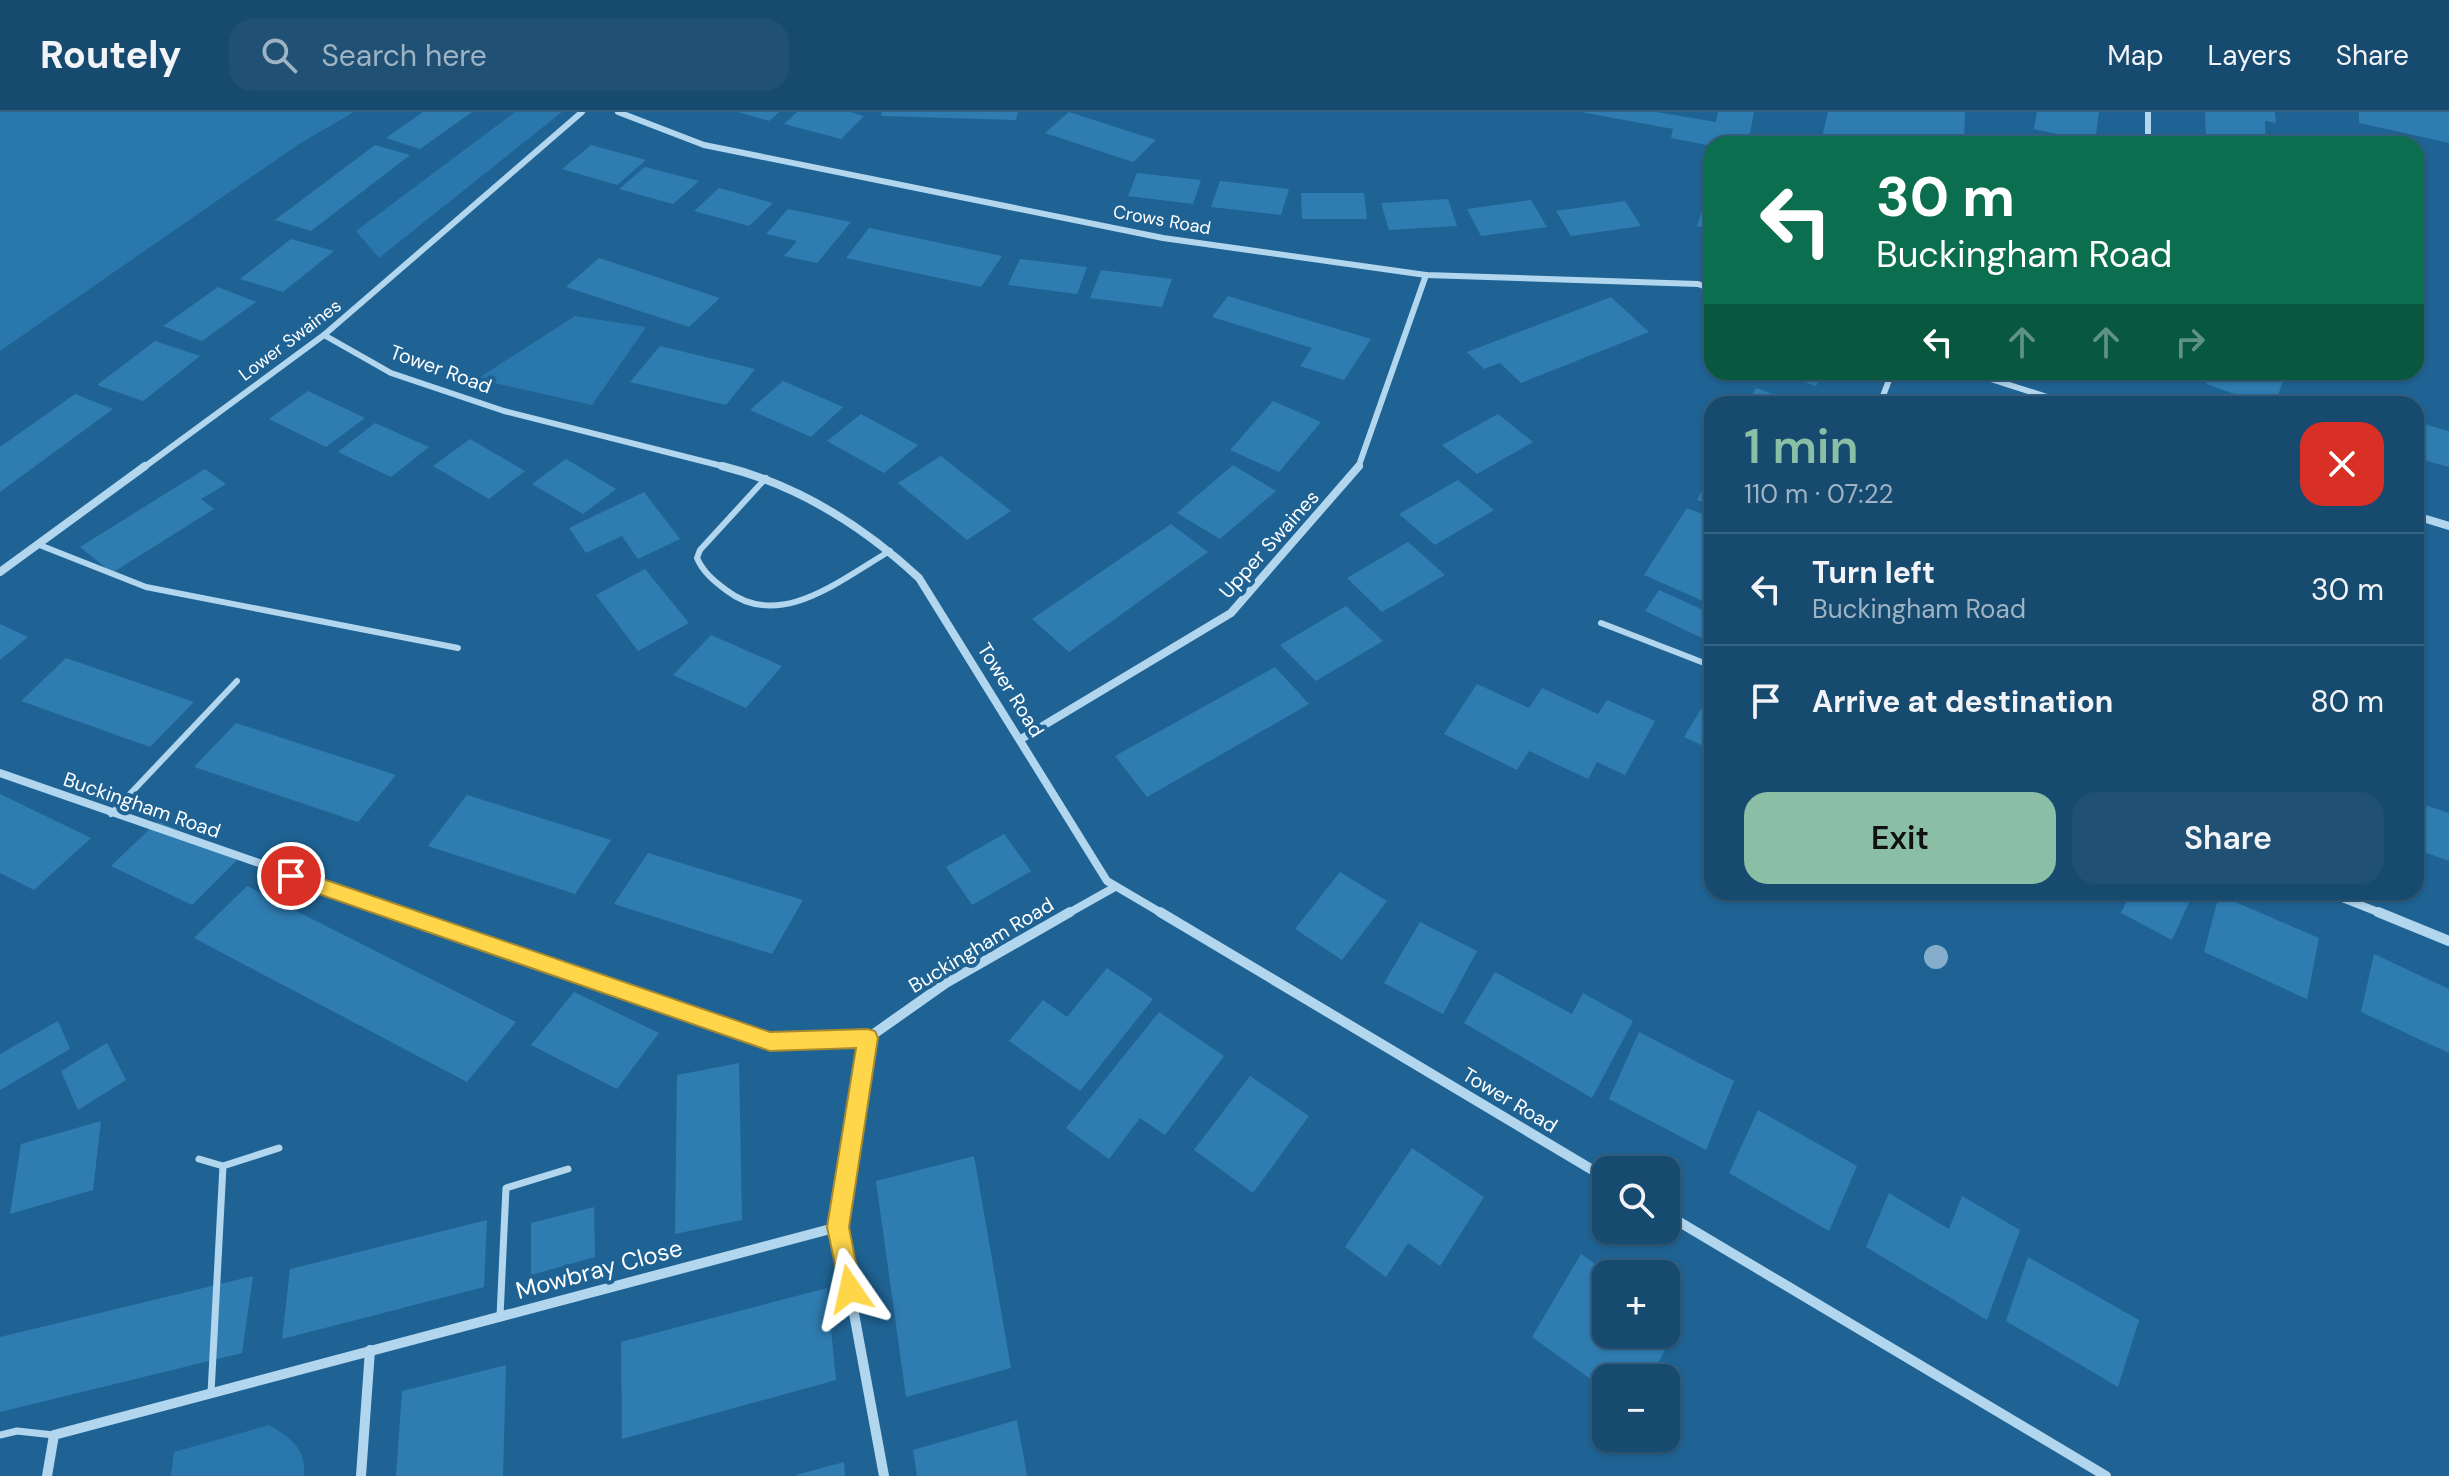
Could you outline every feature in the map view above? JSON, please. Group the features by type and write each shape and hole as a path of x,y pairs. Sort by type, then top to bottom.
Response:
{"street":[{"name":"Lower Swaines","path":"0,572 324,335 582,112"},
{"name":"Crows Road","path":"618,112 704,145 1163,238 1426,275 1704,286"},
{"path":"2148,112 2148,136"},
{"name":"Upper Swaines","path":"1021,739 1231,613 1360,465 1426,275"},
{"name":"Tower Road","path":"324,335 391,373 504,411 767,477 829,509 890,551 919,578 1107,881 1592,1170"},
{"path":"1994,380 2044,396"},
{"path":"2424,518 2449,526"},
{"name":"Buckingham Road","path":"0,773 770,1041 868,1038 946,983 1115,887"},
{"path":"2347,900 2449,941"},
{"path":"868,1038 838,1227 884,1476"},
{"path":"1680,1222 2106,1476"},
{"name":"Mowbray Close","path":"54,1435 838,1227"},
{"path":"361,1476 370,1350"},
{"path":"47,1476 54,1435"}],"lane":[{"path":"767,477 700,550 697,558 710,577 740,601 769,608 780,607 803,598 890,551"},
{"path":"37,544 146,587 458,648"},
{"path":"1601,623 1704,663"},
{"path":"111,814 237,681"},
{"path":"199,1159 223,1166 279,1148"},
{"path":"211,1393 223,1166"},
{"path":"500,1316 506,1188 568,1169"},
{"path":"0,1435 17,1431 54,1435"}],"shaded area":[{"path":"0,112 354,112 299,144 0,351"},
{"path":"515,112 562,112 379,258 356,231"},
{"path":"575,316 646,327 592,405 477,379"},
{"path":"269,1425 296,1445 302,1458 304,1476 171,1476 174,1452"}],"building":[{"path":"423,112 472,112 420,149 386,138"},
{"path":"738,112 779,112 769,121"},
{"path":"797,112 850,112 864,116 841,139 784,124"},
{"path":"882,112 1018,112 1016,120 881,116"},
{"path":"1069,112 1156,140 1133,162 1045,133"},
{"path":"1581,112 1656,112 1716,122 1718,112 1754,112 1750,136 1704,136 1704,144 1671,138 1673,129"},
{"path":"1828,112 1965,112 1964,136 1822,136"},
{"path":"2037,112 2099,112 2096,136 2067,136 2034,129"},
{"path":"2205,112 2275,112 2276,123 2265,121 2266,136 2206,136"},
{"path":"2359,112 2449,112 2449,143 2424,136 2359,123"},
{"path":"375,145 410,155 311,231 275,220"},
{"path":"591,145 646,160 617,185 562,169"},
{"path":"645,167 699,181 673,204 619,189"},
{"path":"1137,173 1201,180 1193,204 1128,196"},
{"path":"1220,181 1289,189 1281,215 1211,207"},
{"path":"719,188 773,203 749,226 694,211"},
{"path":"1301,193 1364,193 1367,219 1302,219"},
{"path":"1448,199 1457,226 1389,230 1381,203"},
{"path":"1531,200 1547,227 1481,236 1467,209"},
{"path":"1625,201 1641,226 1571,236 1556,211"},
{"path":"788,209 851,222 817,263 784,256 797,241 766,234"},
{"path":"1702,210 1704,210 1704,228 1697,226"},
{"path":"869,228 1002,256 981,287 846,258"},
{"path":"291,239 334,251 283,292 240,279"},
{"path":"599,258 720,298 689,327 566,287"},
{"path":"1020,259 1087,267 1077,294 1008,285"},
{"path":"1101,270 1172,279 1162,307 1090,298"},
{"path":"218,287 256,302 202,341 163,326"},
{"path":"1228,296 1371,339 1344,380 1300,366 1312,348 1212,317"},
{"path":"1611,297 1649,332 1521,383 1500,363 1484,369 1467,352"},
{"path":"155,341 200,356 143,401 97,385"},
{"path":"660,346 755,369 726,405 630,382"},
{"path":"1799,380 1819,380 1816,386"},
{"path":"2208,380 2283,380 2278,396 2240,396 2206,384"},
{"path":"783,381 843,407 811,437 750,410"},
{"path":"1756,388 1778,396 1752,396"},
{"path":"308,391 365,418 326,447 269,419"},
{"path":"75,394 113,409 0,492 0,447"},
{"path":"1273,401 1321,422 1279,472 1230,450"},
{"path":"861,414 918,445 884,473 827,441"},
{"path":"1498,414 1533,442 1477,474 1442,445"},
{"path":"375,423 429,447 391,477 338,452"},
{"path":"2424,424 2449,431 2449,467 2424,460"},
{"path":"470,439 525,471 489,499 433,466"},
{"path":"941,456 1011,511 967,540 898,483"},
{"path":"566,459 616,489 583,514 532,484"},
{"path":"1233,465 1276,491 1220,539 1177,513"},
{"path":"205,469 226,484 201,499 214,509 112,573 80,547"},
{"path":"1458,480 1494,510 1435,545 1399,514"},
{"path":"1704,487 1704,502 1697,500"},
{"path":"644,492 680,539 638,559 622,536 586,553 569,528"},
{"path":"1687,508 1704,515 1704,601 1644,575"},
{"path":"1171,524 1208,552 1069,652 1032,619"},
{"path":"1408,542 1445,575 1382,612 1347,578"},
{"path":"645,569 689,623 638,651 596,595"},
{"path":"1659,590 1704,610 1704,635 1702,638 1645,611"},
{"path":"1346,606 1383,641 1316,681 1280,645"},
{"path":"0,624 28,637 0,660"},
{"path":"711,635 782,666 746,708 673,675"},
{"path":"66,658 194,702 150,747 21,701"},
{"path":"1275,667 1309,704 1147,797 1115,756"},
{"path":"1477,684 1529,708 1542,688 1598,714 1607,700 1655,721 1625,775 1597,762 1588,779 1529,751 1517,770 1444,734"},
{"path":"1704,704 1704,746 1684,737"},
{"path":"236,723 396,775 358,822 194,767"},
{"path":"0,794 91,838 34,890 0,873"},
{"path":"467,795 611,840 575,894 428,846"},
{"path":"2424,805 2449,813 2449,861 2424,852"},
{"path":"158,821 239,858 192,905 111,866"},
{"path":"1004,834 1031,871 972,905 946,867"},
{"path":"648,853 803,900 772,954 614,904"},
{"path":"1340,872 1387,901 1342,960 1295,929"},
{"path":"247,886 516,1022 467,1082 194,938"},
{"path":"2127,900 2190,900 2172,940 2121,913"},
{"path":"2218,900 2231,900 2319,938 2307,999 2204,952"},
{"path":"1420,922 1477,951 1443,1014 1384,983"},
{"path":"2374,954 2449,989 2449,1053 2361,1012"},
{"path":"1107,968 1153,999 1080,1091 1009,1041 1043,1000 1067,1017"},
{"path":"1495,972 1572,1014 1583,993 1633,1021 1592,1098 1464,1023"},
{"path":"574,992 659,1033 617,1089 531,1045"},
{"path":"1159,1012 1224,1056 1165,1135 1140,1118 1109,1159 1066,1128"},
{"path":"58,1021 70,1049 0,1090 0,1054"},
{"path":"1639,1032 1734,1081 1706,1150 1609,1099"},
{"path":"107,1043 126,1080 78,1110 61,1071"},
{"path":"739,1063 742,1220 675,1234 677,1075"},
{"path":"1250,1076 1309,1116 1253,1193 1194,1150"},
{"path":"1758,1110 1857,1166 1829,1231 1729,1173"},
{"path":"101,1121 93,1190 10,1214 21,1144"},
{"path":"1412,1148 1484,1197 1440,1266 1408,1243 1386,1277 1345,1247"},
{"path":"974,1156 1011,1368 906,1397 876,1181"},
{"path":"1889,1193 1949,1229 1962,1196 2020,1230 1987,1320 1866,1247"},
{"path":"594,1207 595,1257 531,1275 531,1223"},
{"path":"487,1220 484,1287 282,1339 290,1269"},
{"path":"1581,1254 1592,1262 1592,1348 1666,1348 1658,1364 1592,1364 1592,1380 1532,1337"},
{"path":"2028,1257 2139,1320 2118,1387 2006,1321"},
{"path":"253,1276 242,1353 0,1412 0,1337"},
{"path":"827,1288 836,1380 622,1439 621,1342"},
{"path":"506,1365 503,1476 396,1476 402,1391"},
{"path":"1017,1420 1027,1476 917,1476 913,1450"},
{"path":"844,1462 845,1476 796,1475"}],"route":[{"path":"291,876 770,1041 868,1038 838,1227 850,1289"}]}
